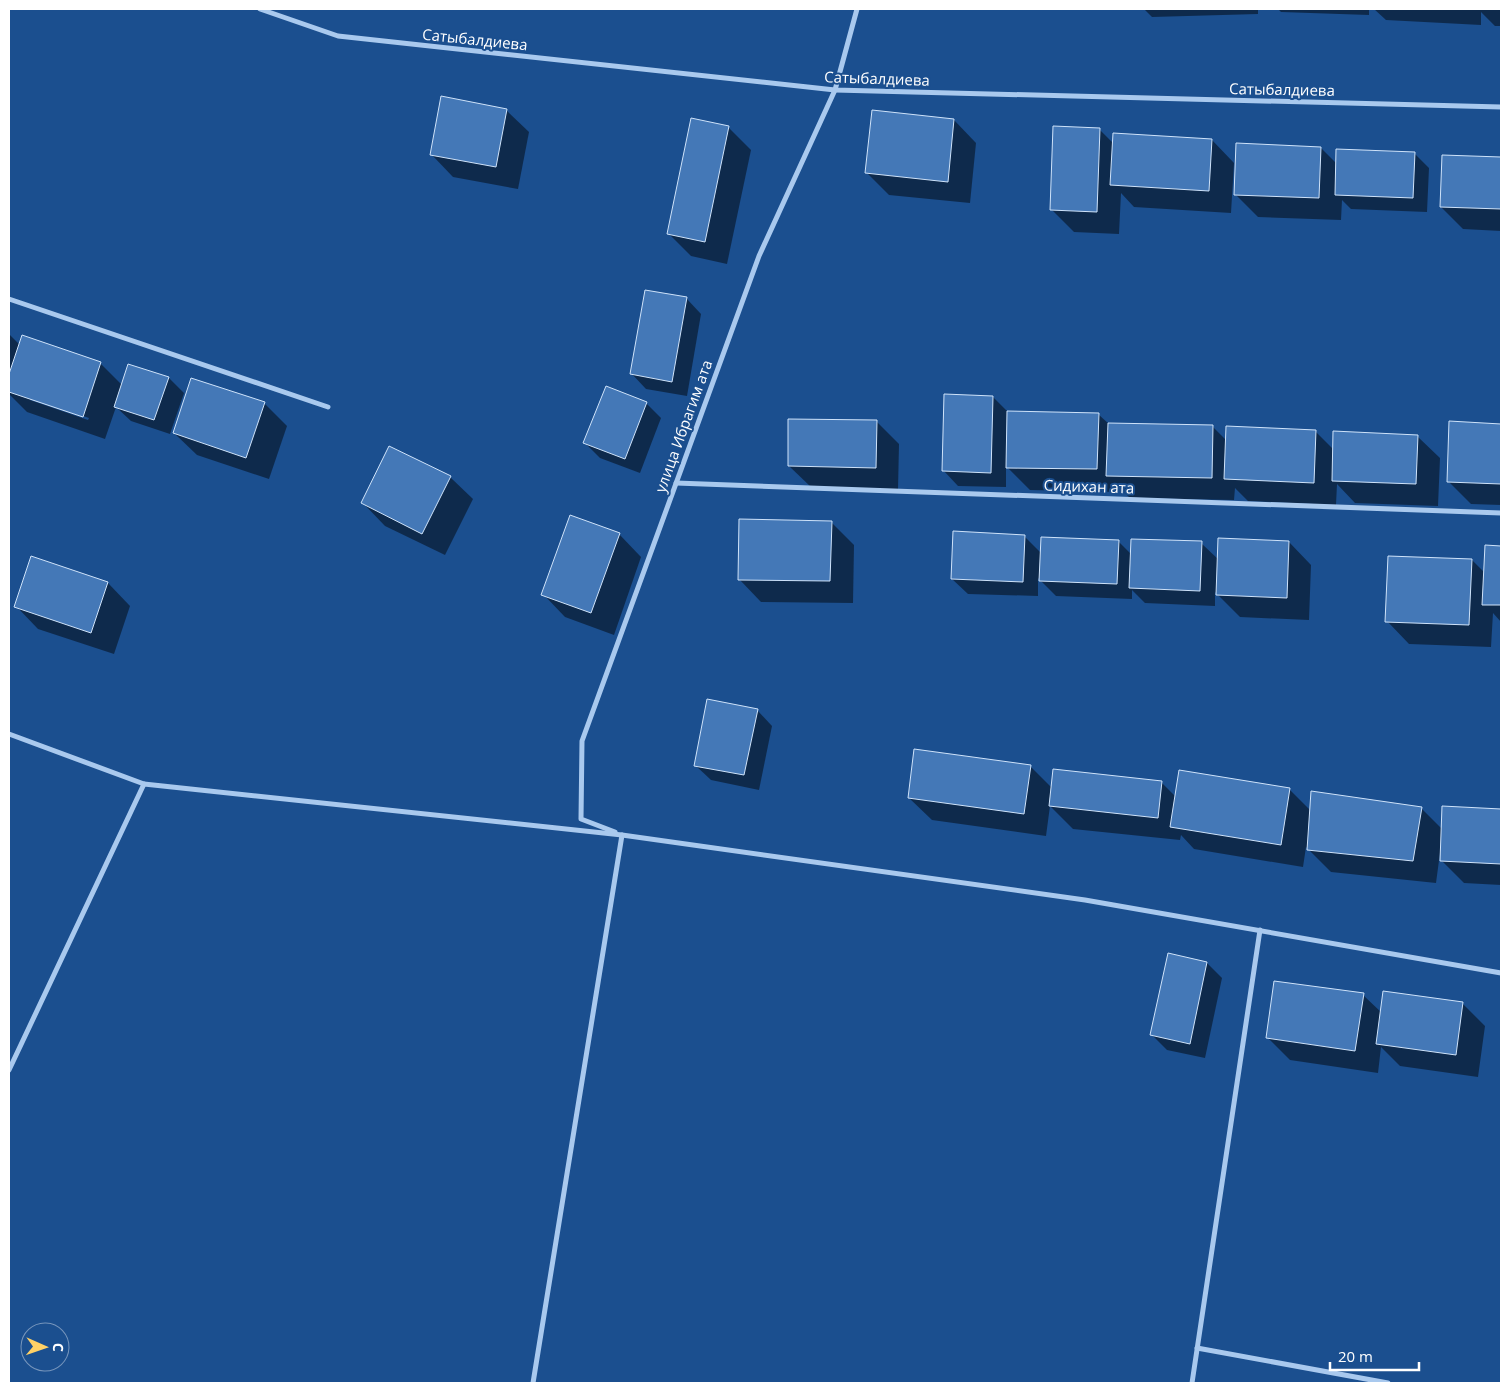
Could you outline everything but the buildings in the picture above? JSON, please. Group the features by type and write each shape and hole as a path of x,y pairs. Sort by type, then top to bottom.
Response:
{"street":[{"name":"Сатыбалдиева","path":"260,9 338,36 835,90 1501,107"},
{"name":"улица Ибрагим ата","path":"622,835 581,819 582,741 759,256 835,90 857,9"},
{"path":"9,299 328,407"},
{"name":"Сидихан ата","path":"676,483 1501,513"},
{"path":"9,734 144,784 622,835 1085,900 1501,973"},
{"path":"9,1070 144,784"},
{"path":"534,1383 622,835"},
{"path":"1192,1383 1260,930"},
{"path":"1197,1348 1388,1383"}]}
